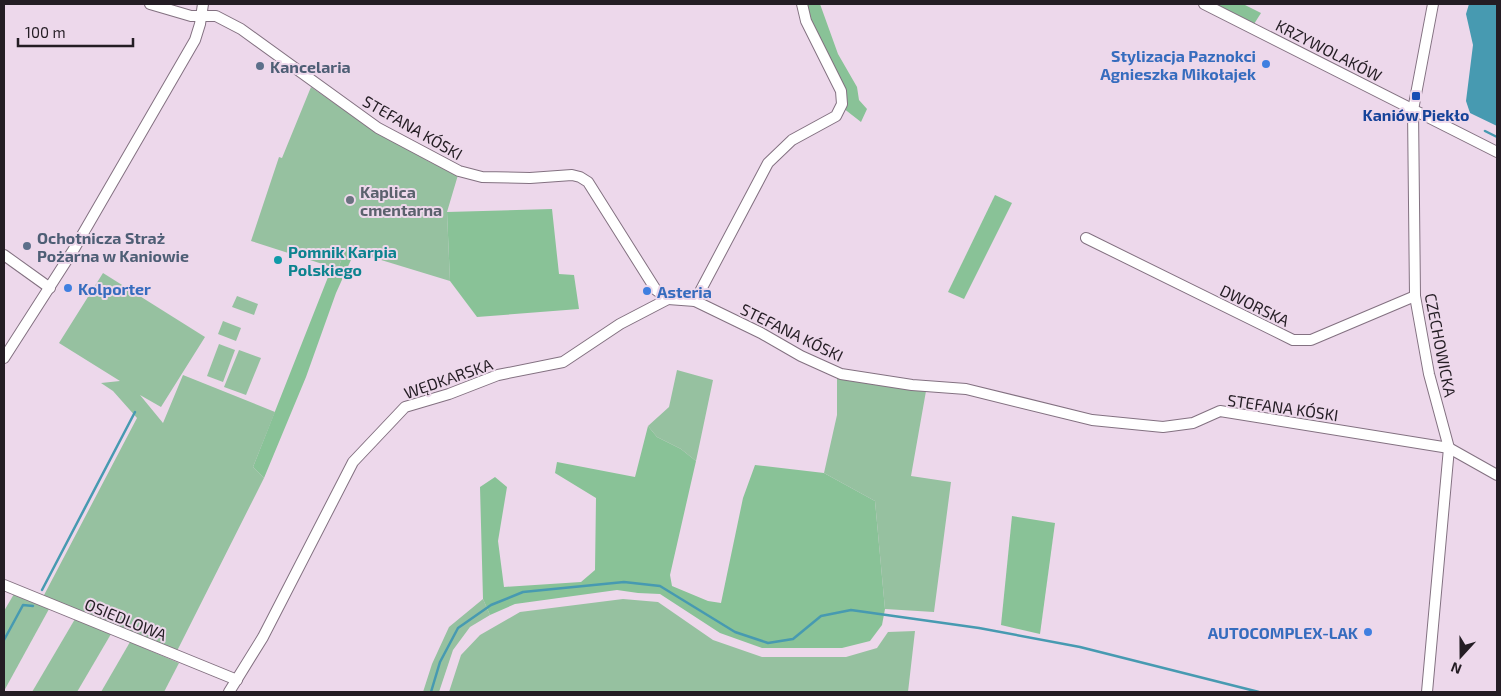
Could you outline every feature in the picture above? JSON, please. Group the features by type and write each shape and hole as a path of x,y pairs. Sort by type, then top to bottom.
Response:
{"street":[{"name":"STEFANA KÓSKI","path":"150,4 191,16 216,16 241,29 378,128 459,171 482,177 530,178 572,175 580,177 588,182 656,290 668,299 695,301 761,333 801,356 841,374 912,385 966,389 1092,420 1163,427 1193,423 1220,411 1449,448 1497,476"},
{"path":"4,358 74,249 195,40 203,4"},
{"path":"695,301 768,163 792,140 836,116 842,104 841,91 806,21 802,4"},
{"name":"KRZYWOLAKÓW","path":"1204,4 1497,152"},
{"name":"CZECHOWICKA","path":"1427,692 1449,448 1429,374 1415,296 1413,110 1433,4"},
{"name":"DWORSKA","path":"1086,238 1293,340 1311,340 1415,296"},
{"path":"4,255 50,288"},
{"name":"WĘDKARSKA","path":"229,692 263,637 353,462 405,407 449,394 498,375 563,362 620,324 668,299"},
{"name":"OSIEDLOWA","path":"4,585 237,680"}],"green space":[{"path":"807,4 820,4 838,54 857,87 859,100 867,109 861,122 843,108"},
{"path":"1215,4 1243,4 1261,13 1254,24"},
{"path":"311,87 370,128 428,161 458,175 447,212 450,281 345,249 338,269 251,241 279,157 282,158"},
{"path":"995,195 1012,203 964,299 948,292"},
{"path":"552,209 559,274 574,275 579,309 477,317 450,281 447,212"},
{"path":"345,249 355,251 336,293 306,377 264,478 253,467 332,267 338,269"},
{"path":"103,273 205,337 161,407 140,395 163,423 183,375 275,412 253,467 264,478 177,651 43,597 137,418 113,391 101,383 120,381 59,343"},
{"path":"237,296 258,304 254,315 232,307"},
{"path":"223,321 241,328 236,341 218,334"},
{"path":"219,344 235,350 223,382 207,376"},
{"path":"239,350 261,358 246,395 224,387"},
{"path":"677,370 713,380 696,461 681,449 657,437 648,426 669,407"},
{"path":"837,377 926,391 911,476 951,482 934,612 885,609 875,501 824,473 837,415"},
{"path":"648,426 657,437 681,449 696,461 670,575 672,586 708,601 721,603 743,498 755,465 824,473 875,501 885,609 882,625 870,641 842,648 762,648 720,633 660,594 617,590 515,604 490,615 483,599 480,487 495,477 507,487 498,541 504,587 581,582 595,570 596,498 555,473 557,462 635,477"},
{"path":"1012,516 1055,523 1040,634 1001,625"},
{"path":"14,594 49,609 4,691 4,611"},
{"path":"483,599 490,615 470,627 453,650 439,692 423,692 432,664 449,627"},
{"path":"623,599 658,602 713,640 762,657 846,657 877,648 888,632 915,631 908,692 449,692 461,655 480,635 520,612"},
{"path":"75,619 111,634 77,692 32,692"},
{"path":"130,642 179,663 164,692 101,692"}],"water":[{"path":"1469,4 1497,4 1497,126 1470,113 1466,101 1473,45 1466,14"}],"waterway":[{"path":"1485,131 1497,137"},
{"path":"42,590 135,412"},
{"path":"431,692 440,662 458,628 491,605 523,592 624,582 660,586 735,632 768,643 793,639 821,616 851,610 979,628 1080,647 1259,692"},
{"path":"4,640 23,605 33,606"}],"place":[{"name":"Stylizacja Paznokci Agnieszka Mikołajek","path":"1266,64"},
{"name":"Kancelaria","path":"260,66"},
{"name":"Kaniów Piekło","path":"1416,96"},
{"name":"Kaplica cmentarna","path":"350,200"},
{"name":"Ochotnicza Straż Pożarna w Kaniowie","path":"27,246"},
{"name":"Pomnik Karpia Polskiego","path":"278,260"},
{"name":"Kolporter","path":"68,288"},
{"name":"Asteria","path":"647,291"},
{"name":"AUTOCOMPLEX-LAK","path":"1368,632"}]}
